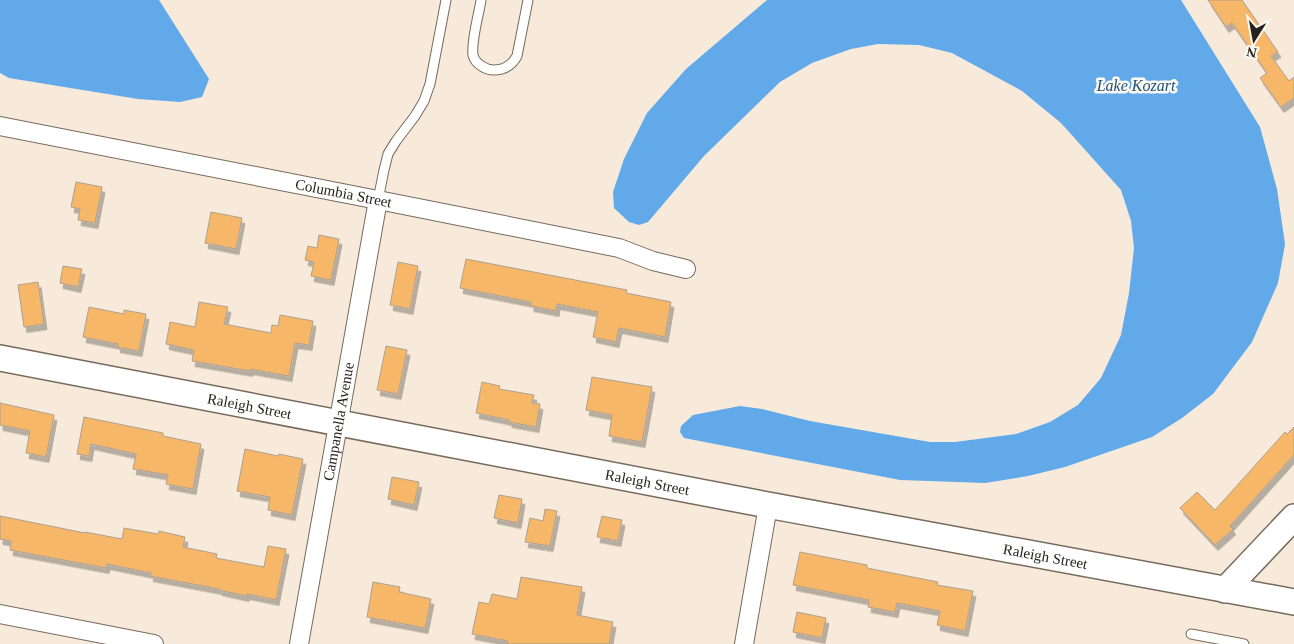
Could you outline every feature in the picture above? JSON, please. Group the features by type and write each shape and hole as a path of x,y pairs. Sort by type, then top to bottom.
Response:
{"street":[{"name":"Columbia Street","path":"0,126 619,248 653,261 686,269"},
{"name":"Campanella Avenue","path":"299,644 378,200"},
{"name":"Raleigh Street","path":"0,358 768,506 1294,602"},
{"path":"744,644 768,506"},
{"path":"1225,590 1294,517"},
{"path":"0,614 154,644"}],"lane":[{"path":"378,200 388,154 415,116 424,101 430,84 446,0"},
{"path":"481,0 474,39 474,56 480,65 488,70 498,70 512,64 516,56 528,0"},
{"path":"1191,634 1244,644"}],"water":[{"path":"0,0 159,0 209,79 202,97 180,102 138,99 9,78 0,73"},
{"name":"Lake Kozart","path":"767,0 1181,0 1260,127 1277,189 1285,244 1278,283 1252,342 1213,394 1182,418 1152,437 1065,467 1028,476 985,483 900,480 684,438 680,432 681,426 693,415 740,406 762,409 810,421 930,442 955,442 1016,434 1050,422 1078,405 1101,378 1121,335 1129,293 1134,248 1131,221 1121,190 1061,123 1022,91 952,53 919,45 878,44 851,49 812,63 780,82 704,156 648,222 639,225 629,222 614,208 613,192 624,159 647,113 686,69"}],"building":[{"path":"1208,0 1242,0 1278,52 1271,56 1289,81 1294,77 1294,98 1281,107 1260,78 1267,73 1232,23 1226,27"},
{"path":"76,182 102,187 95,223 78,220 80,209 71,207"},
{"path":"211,212 242,218 236,249 205,243"},
{"path":"319,235 339,239 331,280 311,276 314,262 305,260 308,246 317,248"},
{"path":"466,259 627,290 626,293 671,302 665,337 619,328 616,342 593,337 598,312 557,304 556,311 531,306 531,302 460,288"},
{"path":"398,262 418,266 410,309 390,305"},
{"path":"63,266 82,269 78,287 60,283"},
{"path":"38,282 44,324 24,327 18,285"},
{"path":"199,302 228,307 224,324 271,333 272,325 278,326 280,315 313,321 309,345 295,343 289,376 192,361 194,350 166,344 170,322 195,327"},
{"path":"89,307 124,314 124,310 146,314 139,351 117,347 118,344 83,337"},
{"path":"386,346 407,350 398,394 377,390"},
{"path":"592,377 652,387 642,442 609,436 612,415 586,410"},
{"path":"482,382 500,386 499,389 534,395 532,403 540,404 536,427 476,413"},
{"path":"0,403 54,415 46,457 26,453 30,431 0,425"},
{"path":"84,417 163,433 163,436 201,444 193,489 166,484 168,475 133,469 136,454 91,444 89,456 77,454"},
{"path":"1294,427 1294,455 1230,526 1233,529 1215,545 1180,508 1197,492 1215,510 1285,432 1287,434"},
{"path":"245,449 303,459 292,515 268,510 270,497 237,491"},
{"path":"392,477 419,482 414,505 388,499"},
{"path":"499,495 522,499 518,523 494,518"},
{"path":"545,509 557,511 550,546 525,542 530,518 543,521"},
{"path":"0,516 122,539 124,528 158,534 159,531 185,537 183,547 217,554 216,558 264,567 268,546 286,549 276,600 247,594 246,596 150,576 151,573 107,564 106,568 10,550 11,541 0,539"},
{"path":"602,516 622,520 618,541 597,537"},
{"path":"800,552 867,565 867,568 938,582 937,585 973,591 965,631 937,625 940,611 897,603 895,612 868,607 869,600 793,585"},
{"path":"521,577 582,587 577,615 613,622 609,644 507,644 508,641 472,634 479,602 489,604 492,594 517,599"},
{"path":"373,582 400,587 399,592 431,599 425,628 367,617"},
{"path":"797,612 826,618 822,638 793,632"}]}
